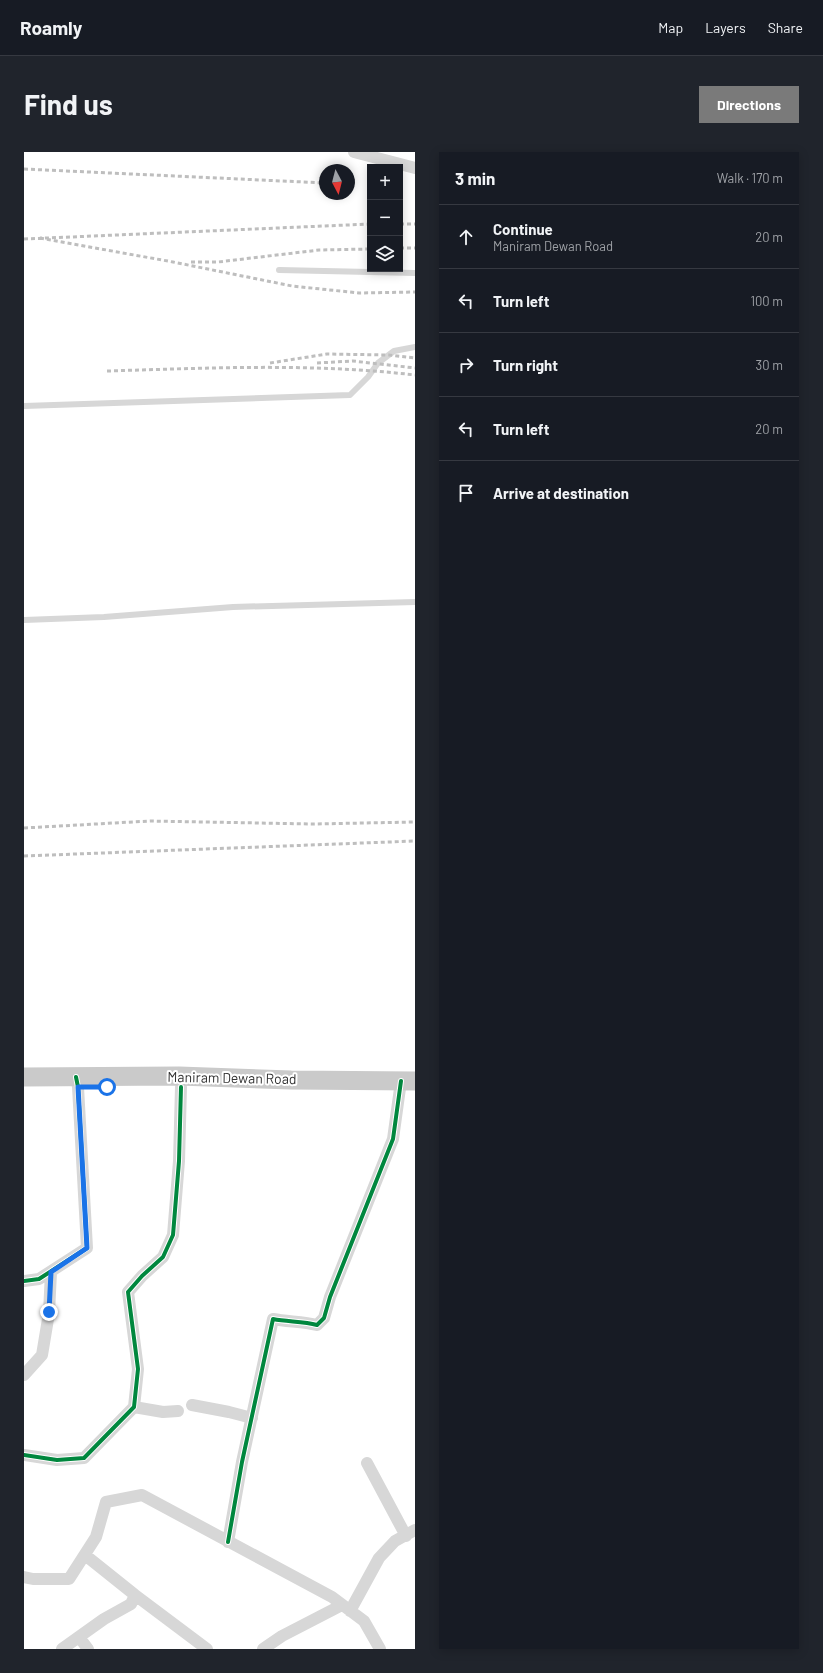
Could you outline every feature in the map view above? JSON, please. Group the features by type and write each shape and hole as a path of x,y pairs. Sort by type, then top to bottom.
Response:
{"main road":[{"name":"Maniram Dewan Road","path":"24,1087 77,1082 179,1076 315,1085"},
{"name":"Maniram Dewan Road","path":"24,1077 77,1082 181,1087 315,1085 408,1086"}],"street":[{"path":"354,152 415,168"},
{"path":"24,1280 39,1279 87,1248 77,1082"},
{"path":"228,1542 242,1462 273,1319 289,1322 306,1322 317,1325 324,1318 330,1297 392,1139 408,1086"},
{"path":"24,1455 57,1460 84,1458 134,1408 138,1369 128,1292 162,1257 173,1234 179,1161 181,1087"},
{"path":"24,1375 42,1355 49,1312 51,1272"},
{"path":"192,1405 252,1418"},
{"path":"134,1408 163,1412 178,1411"},
{"path":"263,1649 282,1636 346,1608 379,1558 395,1541 410,1533 367,1463"},
{"path":"24,1577 33,1580 69,1579 96,1537 106,1502 142,1495 332,1597 364,1621 380,1649"},
{"path":"85,1555 135,1595 208,1649"},
{"path":"62,1649 104,1619 131,1604 135,1595"},
{"path":"79,1636 88,1649"}],"lane":[{"path":"279,270 415,273"},
{"path":"24,406 350,395 383,359 394,351 415,347"},
{"path":"24,620 104,617 233,607 415,602"}],"railway":[{"path":"24,169 319,183"},
{"path":"24,239 367,224"},
{"path":"403,224 415,224"},
{"path":"40,238 173,262 292,286 359,293 415,292"},
{"path":"403,248 415,248"},
{"path":"191,262 218,262 319,250 367,249"},
{"path":"270,363 327,354 389,355 415,358"},
{"path":"317,363 353,361 415,368"},
{"path":"107,371 261,367 377,371 415,375"},
{"path":"24,828 150,821 313,824 415,822"},
{"path":"24,856 415,841"}],"cycle path":[{"path":"24,1281 39,1279 87,1248 78,1087 76,1077"},
{"path":"228,1542 242,1462 273,1319 317,1325 324,1318 330,1297 393,1139 401,1081"},
{"path":"24,1455 57,1460 84,1458 134,1407 138,1369 128,1292 142,1276 163,1257 173,1235 179,1161 181,1087"}],"route":[{"path":"49,1312 51,1272 87,1248 78,1087 107,1087"}]}
